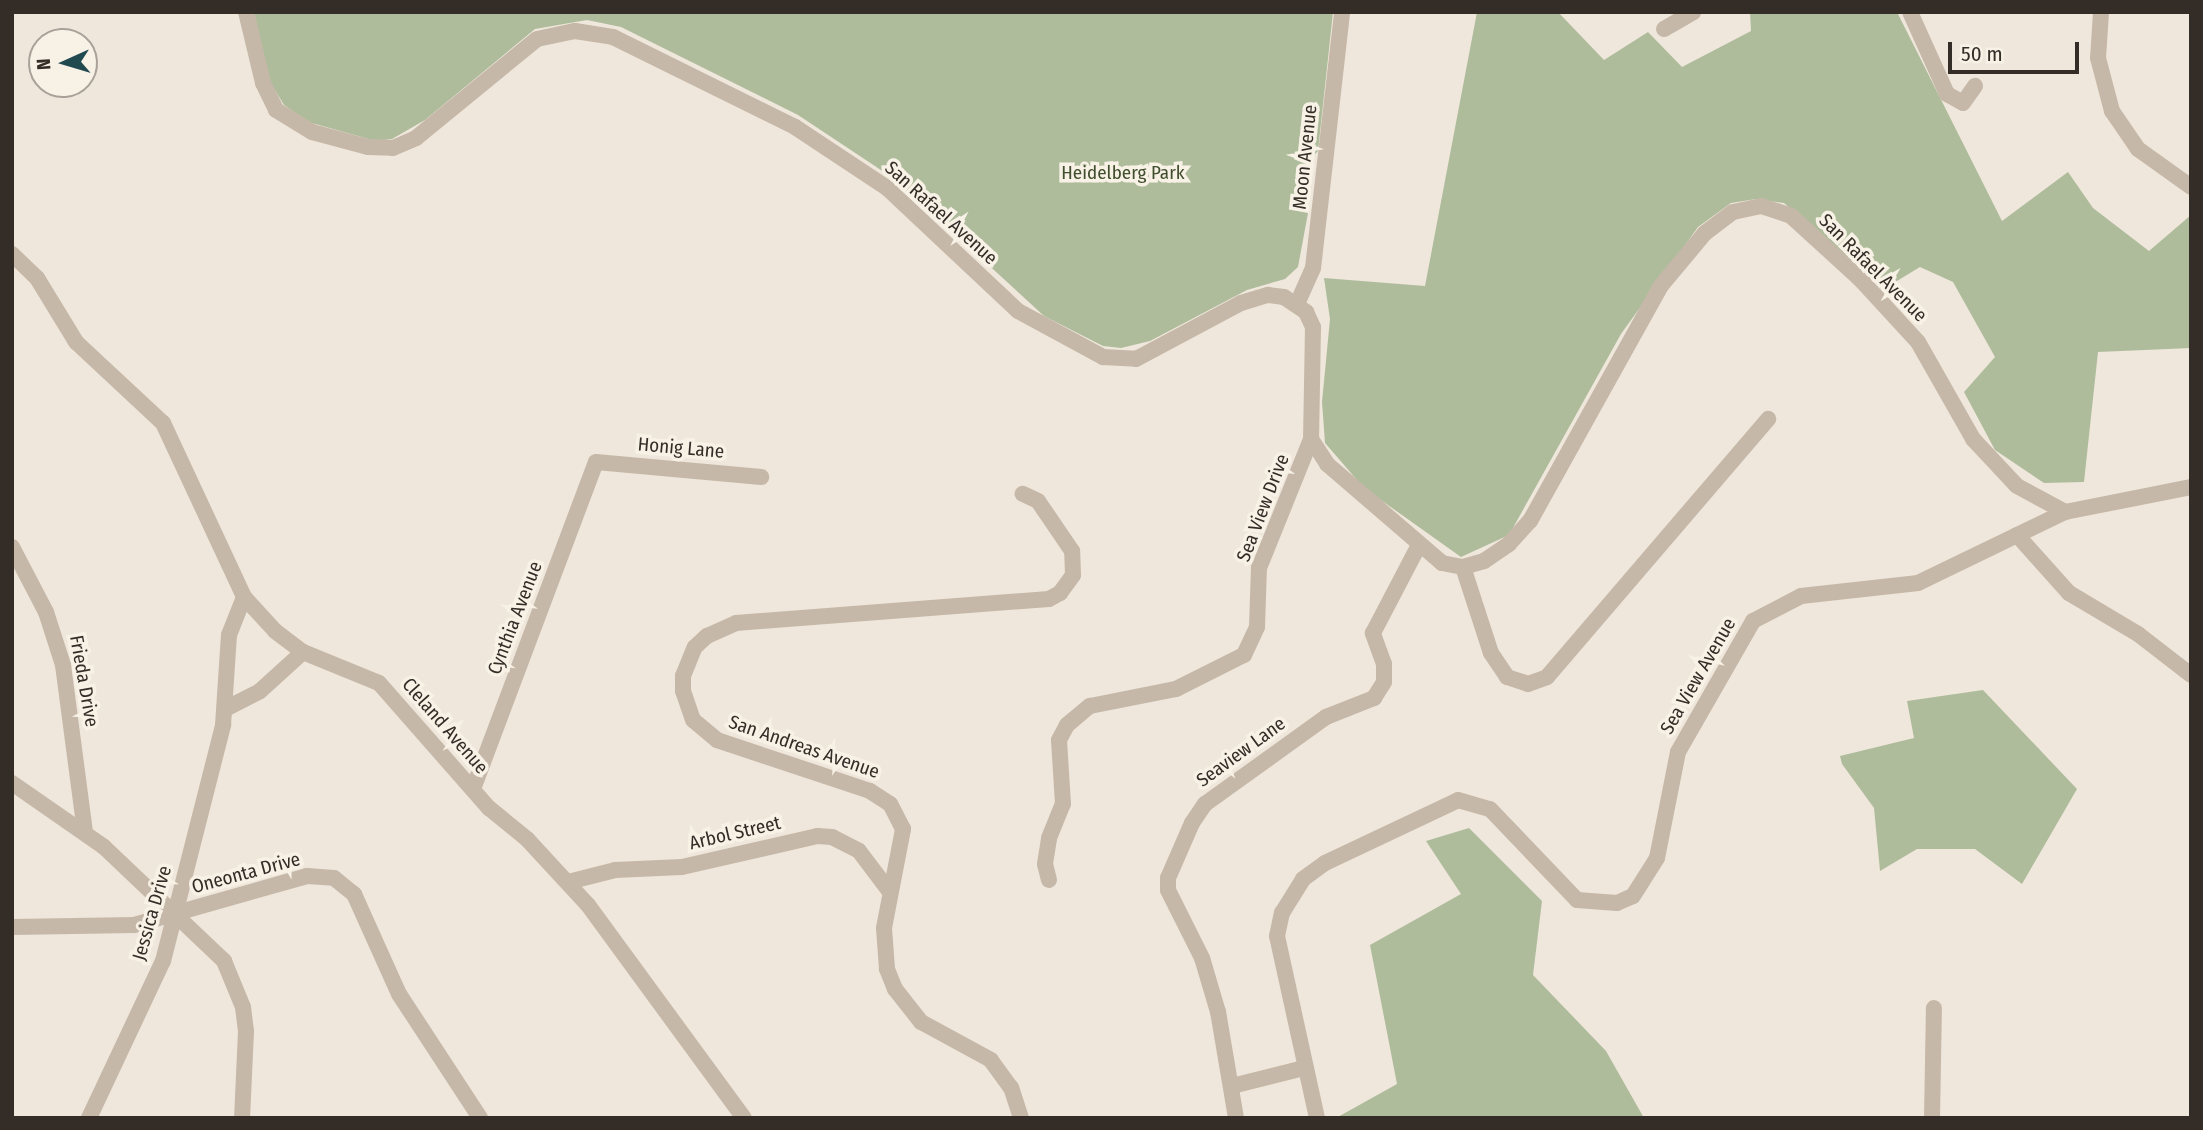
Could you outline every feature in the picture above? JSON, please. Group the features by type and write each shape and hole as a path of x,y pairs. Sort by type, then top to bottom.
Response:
{"street":[{"name":"San Rafael Avenue","path":"246,12 263,83 276,110 312,132 368,147 393,148 416,138 537,39 575,31 613,37 795,127 887,188 1018,312 1103,357 1136,359 1254,298 1268,295 1297,304"},
{"name":"Moon Avenue","path":"1297,304 1313,268 1342,12"},
{"path":"1664,29 1693,12"},
{"path":"1910,12 1947,94 1963,103 1975,86"},
{"path":"2101,12 2098,58 2112,111 2138,149 2191,187"},
{"name":"San Rafael Avenue","path":"1464,567 1483,561 1509,544 1530,521 1660,287 1705,233 1733,212 1761,206 1791,216 1861,279 1918,342 1973,439 1995,467 2017,486 2065,512"},
{"name":"Cleland Avenue","path":"12,254 37,278 76,342 163,422 244,597 275,631 303,652 379,682 473,789 568,882 744,1118"},
{"path":"1297,304 1313,327 1311,439 1327,464 1419,545 1442,563 1464,567 1491,653 1507,677 1528,684 1547,677 1768,419"},
{"name":"Sea View Drive","path":"1049,880 1045,864 1049,838 1063,804 1059,740 1068,725 1090,706 1176,689 1244,655 1257,627 1259,568 1311,439"},
{"name":"Honig Lane","path":"596,461 761,477"},
{"name":"Cynthia Avenue","path":"473,789 596,461"},
{"path":"2065,512 2191,487"},
{"name":"San Andreas Avenue","path":"1021,1118 1011,1088 991,1060 921,1022 895,989 884,949 890,892 903,843 898,815 890,804 870,791 704,732 686,705 683,683 688,660 707,636 736,623 1049,598 1060,593 1073,575 1072,551 1038,501 1023,494"},
{"name":"Sea View Avenue","path":"1317,1118 1277,936 1282,913 1303,879 1325,863 1458,800 1490,809 1577,900 1617,904 1633,896 1657,858 1678,752 1753,621 1801,596 1918,583 2065,512"},
{"path":"2017,535 2069,593 2138,634 2191,676"},
{"name":"Seaview Lane","path":"1237,1118 1209,979 1168,890 1168,878 1192,823 1205,804 1325,716 1374,698 1384,682 1384,664 1373,633 1419,545"},
{"name":"Frieda Drive","path":"12,547 46,612 63,665 85,831"},
{"name":"Jessica Drive","path":"89,1118 163,961 225,709 229,635 244,597"},
{"path":"225,709 260,691 303,652"},
{"path":"12,783 85,831 224,961 236,983 246,1031 242,1118"},
{"name":"Arbol Street","path":"568,882 615,870 682,867 817,836 832,837 859,852 890,892"},
{"name":"Oneonta Drive","path":"13,928 134,925 307,876 334,878 346,885 399,994 480,1118"},
{"path":"1932,1118 1934,1008"},
{"path":"1232,1086 1304,1068"}],"green space":[{"name":"Heidelberg Park","path":"254,12 1333,12 1318,151 1309,160 1308,213 1298,267 1285,279 1247,290 1150,341 1121,348 1103,346 1044,316 896,180 798,115 621,27 587,20 535,29 425,120 392,139 376,141 308,122 284,105 267,77"},
{"path":"1477,12 1558,12 1604,60 1648,32 1682,67 1751,31 1750,12 1897,12 2002,221 2068,172 2093,208 2149,251 2191,215 2191,348 2098,352 2084,482 2044,483 1995,450 1964,392 1995,357 1953,282 1920,267 1882,290 1784,203 1756,199 1731,203 1698,227 1621,334 1509,535 1461,557 1364,488 1325,443 1322,402 1330,319 1324,278 1425,286"},
{"path":"1983,690 2077,789 2022,884 1975,849 1917,849 1880,871 1874,808 1842,764 1840,756 1914,738 1907,701"},
{"path":"1469,828 1542,901 1533,975 1606,1051 1644,1118 1336,1118 1397,1084 1370,945 1461,894 1426,841"}]}
